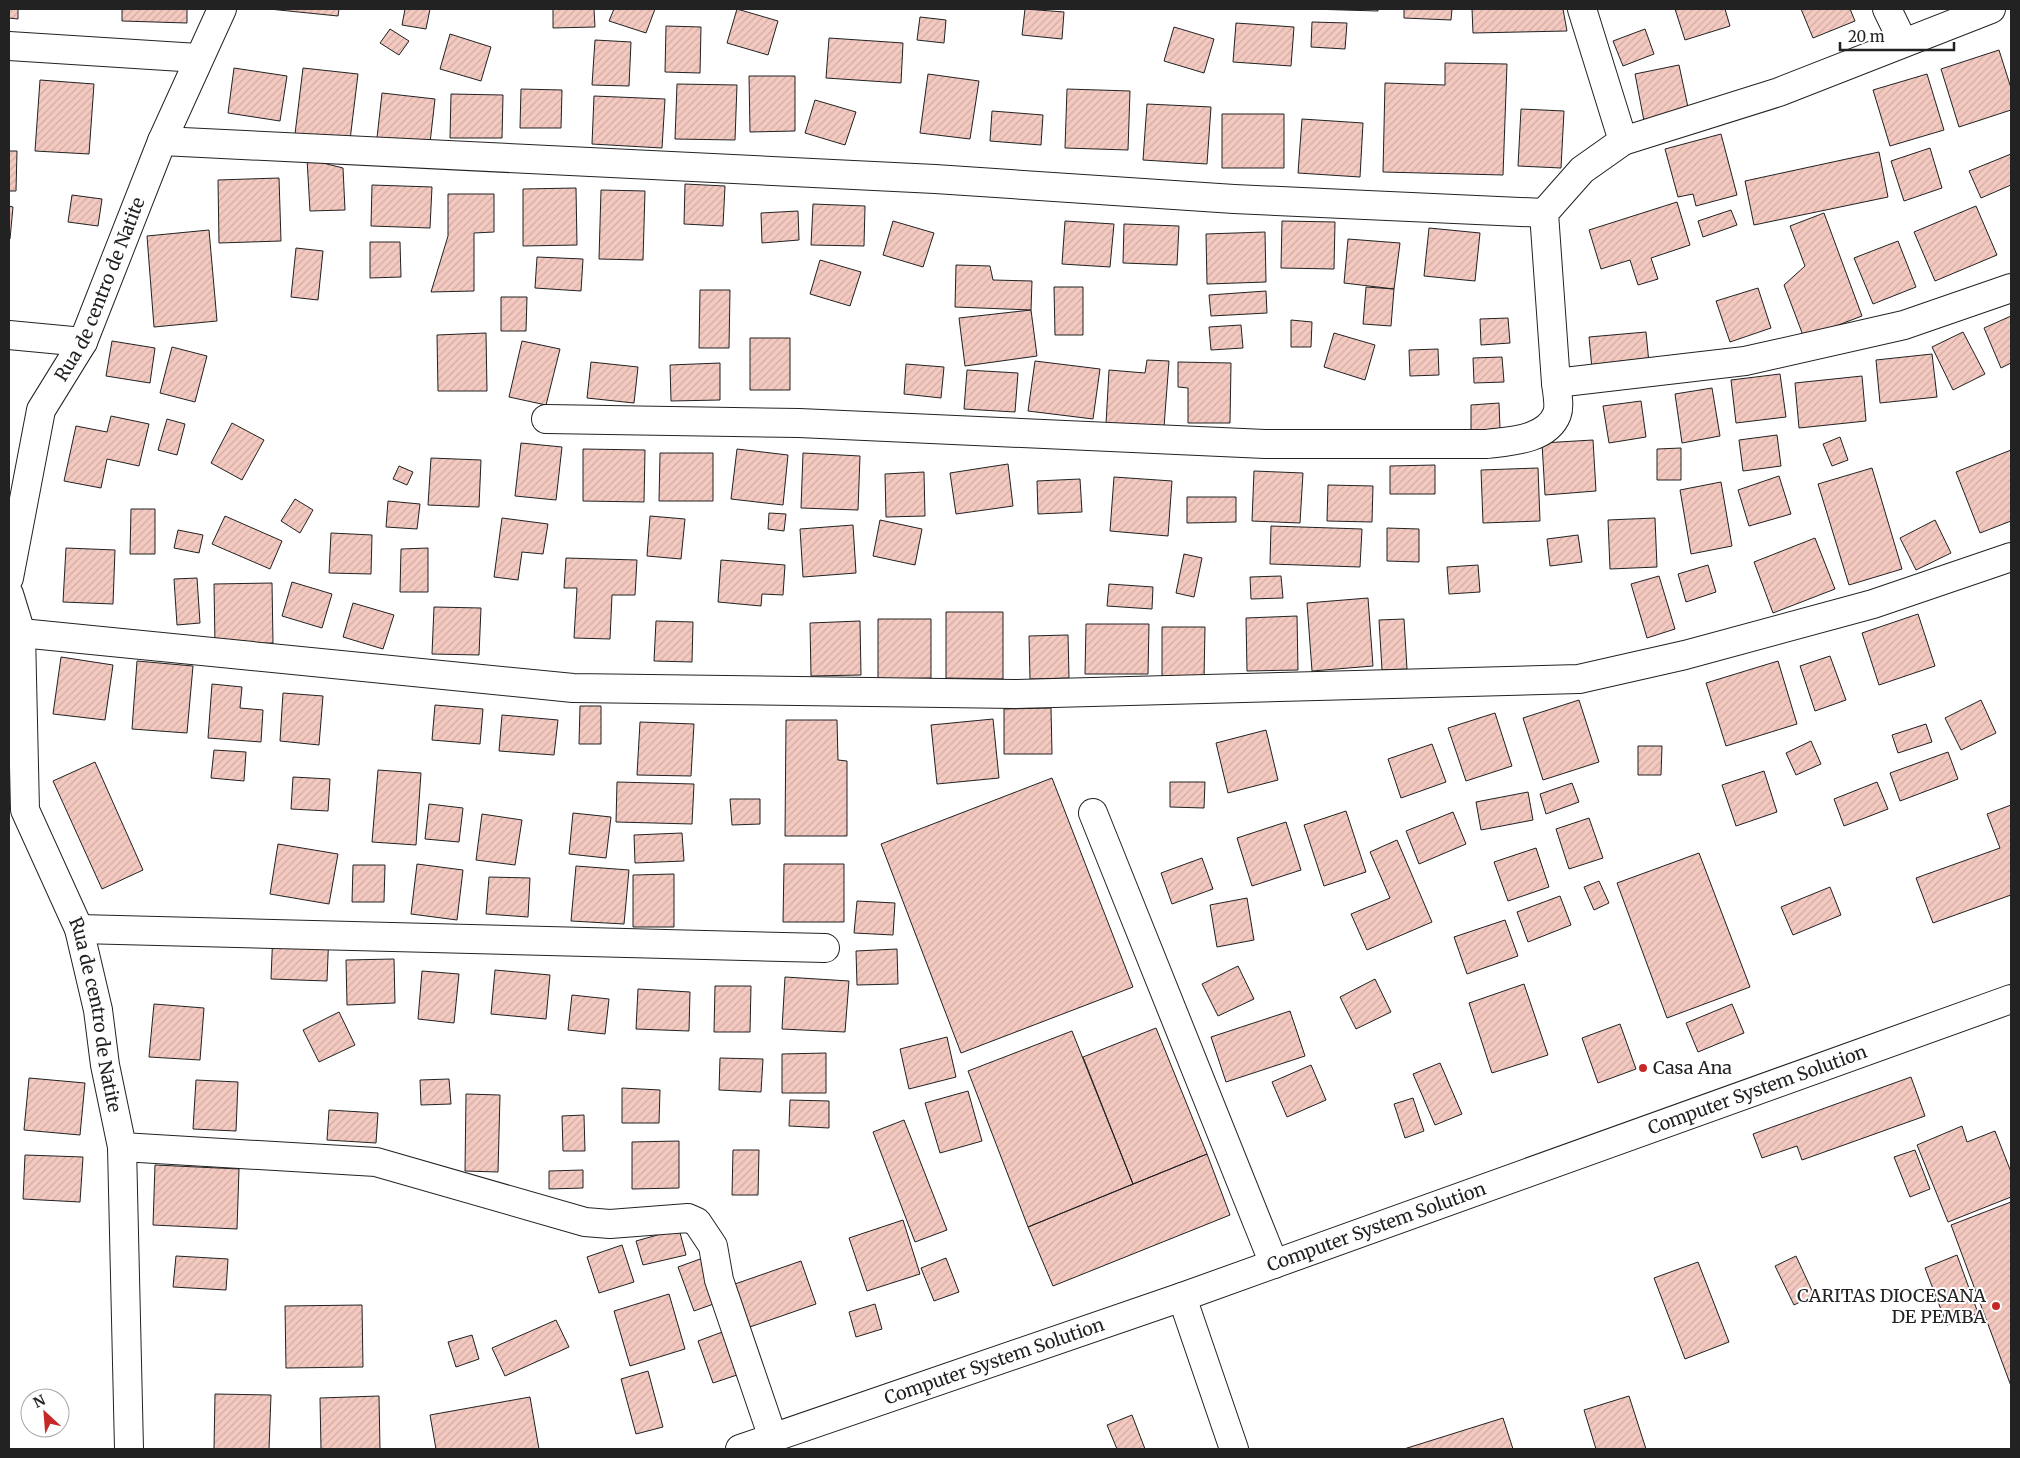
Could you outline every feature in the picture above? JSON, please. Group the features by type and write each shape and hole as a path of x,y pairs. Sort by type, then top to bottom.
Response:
{"street":[{"name":"Rua de centro de Natite","path":"9,578 41,410 83,342 162,141 198,58 222,9"},
{"path":"1582,9 1623,141"},
{"path":"1887,9 1903,42"},
{"path":"546,419 799,424 1265,444 1487,444 1521,439 1538,434 1551,426 1558,413 1544,213 1582,170 1623,141 1779,92 1991,9"},
{"path":"9,46 198,58"},
{"path":"162,141 936,179 1234,199 1544,213"},
{"path":"1556,382 1745,361 1904,325 2011,288"},
{"path":"9,335 83,342"},
{"path":"21,633 573,688 1015,694 1579,679 1685,655 1873,604 2011,557"},
{"name":"Rua de centro de Natite","path":"9,594 21,633 17,810 79,929 98,1010 105,1065 122,1147 129,1449"},
{"path":"1093,813 1274,1264"},
{"path":"79,929 825,948"},
{"name":"Computer System Solution","path":"740,1449 1182,1297 2011,999"},
{"path":"122,1147 376,1162 585,1222 610,1224 688,1218 697,1222 713,1246 718,1280 773,1438"},
{"path":"1182,1297 1234,1449"}],"building":[{"path":"9,9 18,9 18,19 9,18"},
{"path":"122,9 187,9 187,23 122,21"},
{"path":"269,9 339,9 338,16"},
{"path":"405,9 430,9 426,29 402,25"},
{"path":"553,9 594,9 595,27 553,28"},
{"path":"614,9 655,9 646,33 609,21"},
{"path":"737,9 778,21 768,55 727,43"},
{"path":"1025,9 1064,12 1062,39 1022,35"},
{"path":"1309,9 1378,9 1378,11"},
{"path":"1404,9 1452,9 1451,20 1404,18"},
{"path":"1472,9 1563,9 1567,31 1473,33"},
{"path":"1675,9 1725,9 1730,26 1685,40"},
{"path":"1801,9 1850,9 1855,21 1813,38"},
{"path":"920,17 946,20 944,43 917,40"},
{"path":"1312,22 1347,23 1345,49 1311,47"},
{"path":"1236,23 1294,27 1291,66 1233,62"},
{"path":"666,26 701,27 700,73 665,72"},
{"path":"1174,27 1214,39 1204,73 1164,61"},
{"path":"390,29 409,41 399,55 380,43"},
{"path":"1645,29 1654,54 1623,66 1613,41"},
{"path":"450,34 491,47 481,81 440,69"},
{"path":"829,38 903,43 901,83 826,78"},
{"path":"595,40 631,42 629,86 592,85"},
{"path":"1999,50 2011,88 2011,110 1959,127 1941,69"},
{"path":"1445,63 1507,64 1503,175 1383,172 1385,83 1445,85"},
{"path":"1679,65 1689,112 1644,121 1635,74"},
{"path":"234,68 287,76 280,121 228,113"},
{"path":"303,68 358,74 350,140 295,134"},
{"path":"928,74 979,81 970,139 920,133"},
{"path":"1927,74 1944,130 1890,146 1873,90"},
{"path":"749,76 795,76 795,131 750,132"},
{"path":"40,80 94,84 89,154 35,151"},
{"path":"677,84 737,85 735,140 675,139"},
{"path":"521,89 562,90 561,128 520,128"},
{"path":"1067,89 1130,91 1128,150 1065,148"},
{"path":"382,93 435,99 430,143 377,138"},
{"path":"451,94 503,95 502,138 450,138"},
{"path":"594,96 665,99 662,148 592,144"},
{"path":"815,100 856,112 845,145 805,133"},
{"path":"1147,104 1211,107 1207,164 1143,160"},
{"path":"1521,109 1564,111 1561,168 1518,166"},
{"path":"992,111 1043,115 1041,145 990,141"},
{"path":"1222,114 1284,114 1284,168 1222,168"},
{"path":"1302,119 1363,123 1360,177 1298,173"},
{"path":"1721,134 1737,195 1696,206 1693,194 1678,197 1665,149"},
{"path":"1930,148 1942,188 1904,201 1891,161"},
{"path":"9,151 17,151 16,191 9,191"},
{"path":"1879,152 1888,197 1754,225 1745,181"},
{"path":"2011,154 2011,185 1981,198 1969,171"},
{"path":"307,159 343,168 345,210 310,211"},
{"path":"279,178 281,241 219,243 218,180"},
{"path":"685,184 725,186 723,226 684,224"},
{"path":"372,185 432,187 430,228 371,226"},
{"path":"576,188 577,245 523,246 523,189"},
{"path":"601,190 645,191 643,260 599,259"},
{"path":"448,194 494,194 494,232 474,233 474,291 431,292 448,236"},
{"path":"72,195 102,199 98,226 68,222"},
{"path":"1677,202 1690,245 1651,258 1658,279 1638,285 1630,260 1601,269 1589,230"},
{"path":"813,204 865,206 864,246 811,245"},
{"path":"9,206 13,207 10,239 9,239"},
{"path":"1976,206 1997,255 1935,281 1914,232"},
{"path":"1731,210 1737,225 1703,237 1698,221"},
{"path":"798,211 799,240 762,243 761,213"},
{"path":"1824,213 1862,316 1804,338 1784,285 1805,266 1790,226"},
{"path":"893,221 934,233 923,267 883,255"},
{"path":"1065,221 1114,224 1110,267 1062,264"},
{"path":"1282,221 1335,222 1334,269 1281,268"},
{"path":"1124,224 1179,226 1177,265 1123,263"},
{"path":"1429,228 1480,233 1475,281 1424,276"},
{"path":"209,230 217,321 154,327 147,236"},
{"path":"1265,232 1266,282 1207,284 1206,234"},
{"path":"1348,239 1400,243 1394,289 1344,283"},
{"path":"1898,241 1916,287 1873,304 1854,258"},
{"path":"370,242 400,242 401,277 370,278"},
{"path":"296,248 323,251 318,300 291,297"},
{"path":"537,257 583,259 581,291 535,288"},
{"path":"820,260 861,272 850,306 810,294"},
{"path":"956,265 990,266 993,280 1032,281 1031,310 955,307"},
{"path":"1054,287 1083,287 1083,335 1055,335"},
{"path":"1366,287 1394,289 1391,326 1363,324"},
{"path":"1758,288 1771,328 1730,342 1716,301"},
{"path":"700,290 730,290 729,348 699,348"},
{"path":"1266,291 1267,313 1211,316 1209,295"},
{"path":"501,297 527,297 526,331 501,331"},
{"path":"1031,310 1037,356 965,366 959,318"},
{"path":"2011,316 2011,363 2001,368 1984,328"},
{"path":"1508,318 1510,343 1481,345 1480,319"},
{"path":"1291,320 1312,322 1311,347 1291,347"},
{"path":"1241,325 1243,348 1211,350 1209,327"},
{"path":"1646,332 1649,363 1592,369 1589,337"},
{"path":"1963,332 1985,374 1953,390 1932,347"},
{"path":"486,333 487,391 438,391 437,335"},
{"path":"1334,333 1375,345 1365,380 1324,367"},
{"path":"750,338 790,338 790,390 750,390"},
{"path":"112,341 155,348 150,383 106,376"},
{"path":"522,341 560,349 546,405 509,397"},
{"path":"172,347 207,356 195,402 160,393"},
{"path":"1438,349 1439,375 1410,376 1409,350"},
{"path":"1932,354 1937,397 1880,403 1876,360"},
{"path":"1502,357 1504,382 1474,383 1473,358"},
{"path":"1147,360 1169,361 1164,427 1106,424 1109,370 1145,373"},
{"path":"1035,361 1100,369 1093,419 1028,411"},
{"path":"591,362 638,367 634,403 587,398"},
{"path":"1178,362 1231,363 1230,423 1188,423 1188,388 1178,387"},
{"path":"720,363 720,400 671,401 670,365"},
{"path":"906,364 944,367 941,398 904,394"},
{"path":"967,370 1018,373 1015,412 964,409"},
{"path":"1780,374 1786,417 1736,423 1731,380"},
{"path":"1862,376 1866,421 1799,428 1795,383"},
{"path":"1712,388 1720,436 1682,443 1675,394"},
{"path":"1641,401 1646,437 1609,443 1603,406"},
{"path":"1499,403 1500,429 1471,430 1471,405"},
{"path":"111,416 149,424 139,466 107,459 101,488 64,481 76,426 107,432"},
{"path":"167,419 185,424 177,455 158,450"},
{"path":"232,423 264,440 242,480 211,463"},
{"path":"1777,435 1781,466 1743,471 1739,440"},
{"path":"1840,437 1848,460 1832,466 1823,444"},
{"path":"1593,440 1596,491 1545,495 1542,443"},
{"path":"521,443 562,447 556,500 515,496"},
{"path":"1681,448 1681,480 1657,480 1657,449"},
{"path":"583,449 645,450 644,502 583,501"},
{"path":"737,449 788,455 783,505 731,499"},
{"path":"2011,450 2011,521 1980,533 1956,472"},
{"path":"660,453 713,453 713,501 659,501"},
{"path":"803,453 860,456 858,510 801,508"},
{"path":"431,458 481,460 479,507 428,505"},
{"path":"1008,464 1013,506 956,514 950,473"},
{"path":"1435,465 1435,494 1390,494 1390,466"},
{"path":"399,466 413,472 407,485 393,479"},
{"path":"1538,468 1540,521 1483,523 1481,470"},
{"path":"1872,468 1902,569 1849,585 1818,484"},
{"path":"1254,471 1303,473 1300,523 1252,521"},
{"path":"924,472 925,516 886,517 885,474"},
{"path":"1779,476 1791,514 1749,526 1738,490"},
{"path":"1114,477 1172,481 1168,536 1110,531"},
{"path":"1080,479 1082,512 1038,514 1037,481"},
{"path":"1721,482 1732,546 1691,554 1680,490"},
{"path":"1328,485 1373,486 1372,522 1327,521"},
{"path":"1187,497 1236,497 1236,522 1187,523"},
{"path":"295,499 313,510 300,533 281,521"},
{"path":"388,501 420,504 417,529 386,527"},
{"path":"131,509 155,509 155,554 130,554"},
{"path":"769,513 786,514 784,531 768,529"},
{"path":"225,516 282,541 270,569 212,544"},
{"path":"650,516 685,519 681,559 647,556"},
{"path":"502,518 548,524 543,554 522,552 518,580 494,577"},
{"path":"1655,518 1657,567 1610,569 1608,520"},
{"path":"880,520 922,529 915,565 873,556"},
{"path":"1935,520 1951,553 1916,570 1900,538"},
{"path":"853,525 856,573 803,577 800,529"},
{"path":"1271,526 1362,529 1360,567 1270,564"},
{"path":"1387,528 1419,529 1419,562 1387,561"},
{"path":"178,530 203,535 199,553 174,548"},
{"path":"331,533 372,535 371,574 329,573"},
{"path":"1578,535 1582,562 1550,566 1547,539"},
{"path":"1815,538 1835,589 1773,613 1754,562"},
{"path":"66,548 115,550 113,604 63,602"},
{"path":"428,548 428,592 400,592 401,549"},
{"path":"1184,554 1202,558 1194,597 1176,593"},
{"path":"566,558 637,560 635,595 612,595 610,639 574,638 577,588 564,588"},
{"path":"721,560 785,565 783,595 762,594 761,606 718,602"},
{"path":"1478,565 1480,592 1449,594 1447,567"},
{"path":"1708,565 1716,592 1686,602 1678,574"},
{"path":"1281,576 1283,598 1251,599 1250,577"},
{"path":"1659,576 1675,629 1647,638 1631,584"},
{"path":"197,578 200,623 177,625 174,579"},
{"path":"292,582 332,594 322,628 282,616"},
{"path":"272,583 273,643 215,645 214,584"},
{"path":"1109,584 1153,587 1152,609 1107,606"},
{"path":"1368,598 1373,666 1312,671 1307,603"},
{"path":"353,603 394,615 383,649 343,637"},
{"path":"434,607 481,608 479,655 432,654"},
{"path":"946,612 1003,612 1003,679 946,678"},
{"path":"1918,614 1935,666 1879,685 1862,633"},
{"path":"1297,616 1298,670 1247,671 1246,618"},
{"path":"878,619 931,619 931,678 878,679"},
{"path":"1404,619 1407,669 1382,670 1379,620"},
{"path":"656,621 693,622 692,662 654,661"},
{"path":"860,621 861,675 811,676 810,623"},
{"path":"1086,624 1149,624 1148,674 1085,674"},
{"path":"1162,627 1205,627 1204,679 1162,678"},
{"path":"1068,635 1069,678 1030,679 1029,636"},
{"path":"1830,656 1846,700 1815,711 1800,666"},
{"path":"61,657 113,665 105,720 53,714"},
{"path":"137,661 193,666 187,733 132,729"},
{"path":"1778,661 1797,724 1726,746 1706,683"},
{"path":"212,684 242,687 240,708 263,710 261,742 208,738"},
{"path":"283,693 323,696 319,745 280,741"},
{"path":"1579,700 1599,762 1543,780 1523,718"},
{"path":"1981,700 1996,733 1961,750 1945,718"},
{"path":"435,705 483,709 480,744 432,740"},
{"path":"580,706 601,706 601,744 579,744"},
{"path":"1051,708 1052,754 1004,754 1004,709"},
{"path":"1495,713 1512,766 1466,781 1448,728"},
{"path":"502,715 558,720 554,755 499,751"},
{"path":"993,719 999,778 937,784 931,725"},
{"path":"786,720 837,720 838,760 847,761 847,836 785,836"},
{"path":"640,722 694,724 691,776 637,775"},
{"path":"1926,724 1932,742 1898,753 1892,735"},
{"path":"1266,730 1278,780 1228,793 1216,743"},
{"path":"1811,741 1821,764 1796,775 1786,753"},
{"path":"1432,744 1446,782 1401,798 1388,759"},
{"path":"1638,746 1662,746 1661,775 1638,775"},
{"path":"214,750 246,752 244,781 211,778"},
{"path":"1948,752 1958,779 1900,801 1890,773"},
{"path":"95,762 143,870 102,889 53,781"},
{"path":"378,770 421,773 416,845 372,842"},
{"path":"1764,771 1777,812 1736,826 1722,785"},
{"path":"293,777 330,779 328,811 291,809"},
{"path":"1052,778 1133,987 961,1053 881,844"},
{"path":"617,782 694,784 692,824 616,822"},
{"path":"1170,782 1205,782 1204,808 1170,807"},
{"path":"1877,782 1888,809 1844,826 1834,799"},
{"path":"1572,783 1579,802 1546,814 1540,794"},
{"path":"1528,792 1533,820 1481,830 1476,802"},
{"path":"730,799 760,799 760,824 732,825"},
{"path":"429,804 463,808 459,842 425,839"},
{"path":"2011,805 2011,895 1933,923 1916,878 2000,848 1987,814"},
{"path":"1346,811 1366,872 1324,886 1304,825"},
{"path":"1453,812 1466,844 1419,864 1406,831"},
{"path":"573,813 611,817 606,858 569,854"},
{"path":"482,814 522,820 515,865 476,860"},
{"path":"1589,818 1603,858 1569,869 1556,829"},
{"path":"1286,822 1301,870 1252,886 1237,838"},
{"path":"682,833 684,861 635,863 634,835"},
{"path":"1397,840 1432,922 1367,950 1351,914 1390,898 1370,852"},
{"path":"278,844 338,854 329,904 270,894"},
{"path":"1536,848 1549,887 1508,901 1494,862"},
{"path":"1699,853 1750,987 1667,1018 1617,883"},
{"path":"1202,858 1213,889 1172,904 1161,873"},
{"path":"417,864 463,870 457,920 411,914"},
{"path":"784,864 844,864 844,922 783,922"},
{"path":"353,865 385,865 384,902 352,902"},
{"path":"576,866 629,870 624,924 571,921"},
{"path":"674,874 674,927 633,927 633,875"},
{"path":"489,877 530,878 528,917 486,914"},
{"path":"1599,881 1609,903 1594,910 1584,887"},
{"path":"1830,887 1841,915 1793,935 1781,907"},
{"path":"1560,896 1571,925 1528,942 1517,912"},
{"path":"1247,898 1254,940 1217,947 1210,905"},
{"path":"857,901 895,903 893,935 854,933"},
{"path":"1505,920 1518,956 1467,974 1454,937"},
{"path":"273,930 329,931 327,981 271,979"},
{"path":"897,949 898,984 857,985 856,951"},
{"path":"394,959 395,1003 347,1005 346,960"},
{"path":"1238,966 1254,999 1218,1016 1202,984"},
{"path":"495,970 550,975 546,1019 491,1014"},
{"path":"422,971 459,974 454,1023 418,1019"},
{"path":"785,977 849,981 845,1032 782,1029"},
{"path":"1375,979 1391,1012 1356,1029 1340,997"},
{"path":"1524,984 1548,1055 1492,1073 1469,1003"},
{"path":"715,986 751,986 750,1032 714,1032"},
{"path":"638,989 690,992 689,1031 636,1029"},
{"path":"572,995 609,999 605,1034 568,1030"},
{"path":"154,1004 204,1008 200,1060 149,1057"},
{"path":"1732,1004 1744,1033 1698,1052 1686,1023"},
{"path":"1290,1011 1305,1056 1226,1082 1211,1037"},
{"path":"339,1012 355,1045 319,1062 303,1030"},
{"path":"1620,1024 1636,1069 1598,1083 1582,1038"},
{"path":"1156,1028 1207,1154 1133,1184 1083,1057"},
{"path":"1072,1031 1133,1184 1028,1227 968,1071"},
{"path":"947,1037 956,1077 909,1089 900,1049"},
{"path":"826,1053 826,1093 782,1093 782,1054"},
{"path":"720,1058 763,1059 761,1092 719,1090"},
{"path":"1440,1063 1462,1114 1435,1125 1413,1074"},
{"path":"1311,1065 1326,1100 1287,1117 1272,1082"},
{"path":"1911,1077 1925,1116 1802,1160 1797,1146 1762,1158 1753,1134"},
{"path":"29,1078 85,1083 80,1135 24,1130"},
{"path":"449,1079 451,1104 421,1105 420,1080"},
{"path":"196,1080 238,1082 236,1131 193,1129"},
{"path":"622,1088 660,1090 659,1123 622,1123"},
{"path":"968,1091 982,1141 940,1153 925,1103"},
{"path":"466,1094 500,1095 498,1172 465,1171"},
{"path":"1413,1098 1424,1131 1405,1138 1394,1104"},
{"path":"790,1100 829,1101 829,1128 789,1126"},
{"path":"329,1110 378,1113 376,1143 327,1140"},
{"path":"584,1115 585,1151 563,1151 562,1116"},
{"path":"904,1120 947,1230 915,1242 873,1132"},
{"path":"1962,1126 1967,1142 1995,1131 2011,1172 2011,1197 1948,1222 1917,1145"},
{"path":"679,1141 679,1188 632,1189 632,1142"},
{"path":"733,1150 759,1150 758,1195 732,1195"},
{"path":"1915,1150 1930,1189 1910,1197 1894,1157"},
{"path":"1207,1154 1230,1215 1053,1286 1028,1227"},
{"path":"25,1155 83,1157 80,1202 23,1199"},
{"path":"155,1165 239,1169 237,1229 153,1225"},
{"path":"583,1170 583,1188 549,1189 549,1171"},
{"name":"CARITAS DIOCESANA DE PEMBA","path":"2011,1202 2011,1386 1951,1225"},
{"path":"903,1220 920,1274 867,1291 849,1238"},
{"path":"679,1229 686,1255 643,1265 636,1241"},
{"path":"622,1245 634,1282 599,1293 587,1257"},
{"path":"1957,1255 1978,1313 1947,1325 1925,1268"},
{"path":"176,1256 228,1259 226,1290 173,1287"},
{"path":"1796,1256 1814,1295 1794,1305 1775,1266"},
{"path":"703,1258 719,1302 694,1311 678,1267"},
{"path":"946,1258 959,1292 934,1301 921,1268"},
{"path":"801,1261 816,1304 747,1328 732,1285"},
{"path":"1698,1262 1729,1342 1685,1359 1654,1278"},
{"path":"669,1294 685,1349 630,1366 614,1311"},
{"path":"875,1304 882,1329 856,1337 849,1312"},
{"path":"362,1305 363,1367 286,1368 285,1306"},
{"path":"556,1320 569,1347 505,1376 492,1348"},
{"path":"725,1331 740,1374 713,1383 698,1341"},
{"path":"472,1335 479,1359 456,1367 448,1342"},
{"path":"648,1371 663,1427 636,1434 621,1379"},
{"path":"215,1394 271,1395 269,1449 214,1449"},
{"path":"379,1396 380,1449 321,1449 320,1398"},
{"path":"1629,1396 1646,1449 1596,1449 1584,1410"},
{"path":"530,1397 539,1449 436,1449 430,1415"},
{"path":"1132,1415 1145,1449 1117,1449 1107,1425"},
{"path":"1503,1418 1513,1449 1404,1449"}],"place":[{"name":"Casa Ana","path":"1643,1068"},
{"name":"CARITAS DIOCESANA DE PEMBA","path":"1996,1306"}]}
